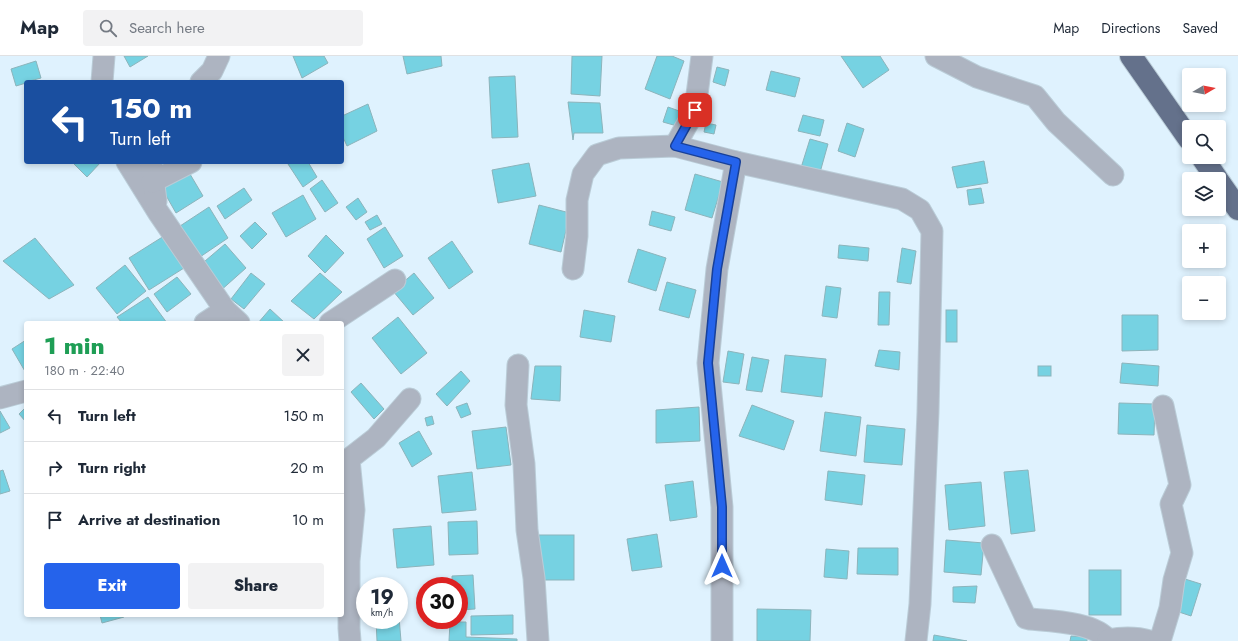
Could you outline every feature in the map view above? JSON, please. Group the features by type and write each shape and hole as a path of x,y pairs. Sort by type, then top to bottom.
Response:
{"highway":[{"path":"1131,56 1182,129"},
{"path":"1226,192 1238,209"}],"street":[{"path":"102,80 104,56"},
{"path":"203,80 212,71 219,56"},
{"path":"675,146 695,110 702,56"},
{"path":"936,56 976,77 1034,96 1056,122 1113,175"},
{"path":"573,269 577,236 577,200 583,174 597,155 619,148 675,146 736,162 902,199 920,210 932,230 928,420 920,604 916,641"},
{"path":"722,641 722,507 708,363 717,269 736,162"},
{"path":"128,164 158,212 232,317 214,321"},
{"path":"158,212 152,172 183,164"},
{"path":"333,321 395,280"},
{"path":"518,366 516,405 524,464 528,530 534,578 538,641"},
{"path":"0,398 24,392"},
{"path":"350,641 349,561 354,510 346,454 376,438 410,399"},
{"path":"1160,641 1170,608 1174,580 1182,553 1171,504 1180,485 1162,406"},
{"path":"992,545 1026,618 1030,620 1081,625 1099,632 1108,640 1142,638 1150,641"}],"building":[{"path":"124,56 148,56 130,67"},
{"path":"293,56 324,56 328,63 302,78"},
{"path":"403,56 441,56 442,66 407,74"},
{"path":"572,56 602,56 600,96 571,94"},
{"path":"657,56 672,56 684,61 670,99 645,89"},
{"path":"841,56 880,56 889,70 863,88"},
{"path":"36,61 41,78 24,80 24,84 16,86 11,69"},
{"path":"717,67 729,70 725,86 713,82"},
{"path":"771,71 800,78 795,97 766,90"},
{"path":"515,76 518,137 492,138 489,77"},
{"path":"568,102 600,103 603,133 574,133 573,140"},
{"path":"368,104 377,131 347,146 344,139 344,115"},
{"path":"668,107 682,112 677,126 663,122"},
{"path":"803,115 824,120 820,136 798,131"},
{"path":"706,123 716,125 714,134 704,132"},
{"path":"847,123 864,129 855,157 838,151"},
{"path":"810,139 828,144 819,176 800,171"},
{"path":"984,161 988,183 957,188 952,167"},
{"path":"529,163 536,196 498,203 492,170"},
{"path":"74,164 99,164 87,177"},
{"path":"288,164 309,164 317,177 303,187"},
{"path":"187,169 203,196 176,213 160,185"},
{"path":"695,174 723,182 712,218 685,210"},
{"path":"322,180 338,203 325,212 310,189"},
{"path":"244,188 252,200 225,219 217,206"},
{"path":"981,188 984,203 969,205 967,190"},
{"path":"303,195 316,219 286,237 272,213"},
{"path":"358,198 367,212 356,220 346,207"},
{"path":"539,205 570,213 561,252 529,244"},
{"path":"209,207 228,238 197,259 177,228"},
{"path":"652,211 675,217 671,231 649,225"},
{"path":"377,215 382,224 370,230 365,222"},
{"path":"255,222 267,234 252,249 240,236"},
{"path":"385,227 403,256 384,268 367,239"},
{"path":"326,235 344,253 325,273 308,256"},
{"path":"164,236 184,268 149,290 129,258"},
{"path":"35,238 74,285 49,299 3,261"},
{"path":"452,241 473,272 449,289 428,258"},
{"path":"225,244 246,268 219,292 198,267"},
{"path":"839,245 869,248 868,261 838,258"},
{"path":"902,248 916,251 911,284 897,282"},
{"path":"638,249 666,258 656,291 628,282"},
{"path":"125,265 146,291 117,314 96,288"},
{"path":"251,273 265,284 244,309 231,299"},
{"path":"320,273 342,292 314,319 291,301"},
{"path":"414,273 434,298 413,315 393,291"},
{"path":"177,277 191,294 167,312 154,294"},
{"path":"667,282 696,290 689,318 659,310"},
{"path":"826,286 841,288 837,318 822,316"},
{"path":"879,292 890,292 889,325 878,325"},
{"path":"148,297 166,321 120,321 117,317"},
{"path":"270,309 283,321 260,321"},
{"path":"584,310 615,316 611,342 580,337"},
{"path":"946,310 957,310 957,342 946,342"},
{"path":"1122,315 1158,315 1158,350 1122,351"},
{"path":"398,317 427,353 401,374 372,338"},
{"path":"24,341 24,370 12,349"},
{"path":"879,350 900,352 899,370 875,366"},
{"path":"728,351 744,354 739,384 723,382"},
{"path":"785,355 826,359 822,397 781,392"},
{"path":"752,357 769,360 762,392 746,390"},
{"path":"1122,363 1159,366 1158,386 1120,383"},
{"path":"535,366 561,366 560,401 531,399"},
{"path":"1038,366 1051,366 1051,376 1038,376"},
{"path":"461,371 470,381 447,406 436,394"},
{"path":"361,383 384,409 374,419 351,392"},
{"path":"467,403 471,414 461,418 456,407"},
{"path":"1119,403 1155,404 1154,435 1118,434"},
{"path":"752,405 794,421 784,450 739,436"},
{"path":"699,407 700,441 656,443 656,410"},
{"path":"24,409 24,420 19,414"},
{"path":"0,411 10,428 0,433"},
{"path":"825,412 861,417 856,456 820,451"},
{"path":"432,416 434,424 427,426 425,418"},
{"path":"867,425 905,429 902,465 864,462"},
{"path":"506,427 511,465 477,469 472,431"},
{"path":"419,431 432,454 412,467 399,443"},
{"path":"3,470 10,491 0,494 0,471"},
{"path":"1028,470 1035,531 1011,534 1004,472"},
{"path":"828,471 865,475 862,505 825,500"},
{"path":"472,472 476,510 442,513 438,476"},
{"path":"693,481 697,517 670,521 665,485"},
{"path":"981,482 985,526 949,530 945,485"},
{"path":"477,521 478,554 449,555 448,522"},
{"path":"431,526 434,565 397,568 393,529"},
{"path":"657,534 662,567 632,571 627,539"},
{"path":"539,535 574,535 574,580 539,580"},
{"path":"946,540 984,543 981,575 944,572"},
{"path":"858,548 898,548 898,575 857,574"},
{"path":"826,549 849,551 847,579 824,577"},
{"path":"1089,570 1121,570 1121,615 1089,615"},
{"path":"473,575 475,609 468,609 468,577 452,576"},
{"path":"1185,579 1201,584 1191,616 1176,611"},
{"path":"977,586 975,603 953,602 953,587"},
{"path":"757,609 811,610 810,641 757,641"},
{"path":"513,615 513,634 471,635 471,616"},
{"path":"100,617 124,617 102,623"},
{"path":"376,629 400,629 401,641 377,641"},
{"path":"450,629 466,629 466,637 517,639 517,641 449,641"},
{"path":"934,635 967,641 933,641"},
{"path":"1071,636 1087,637 1087,641 1070,641"}],"route":[{"path":"695,110 675,146 736,162 717,269 708,363 722,507 722,566"}]}
